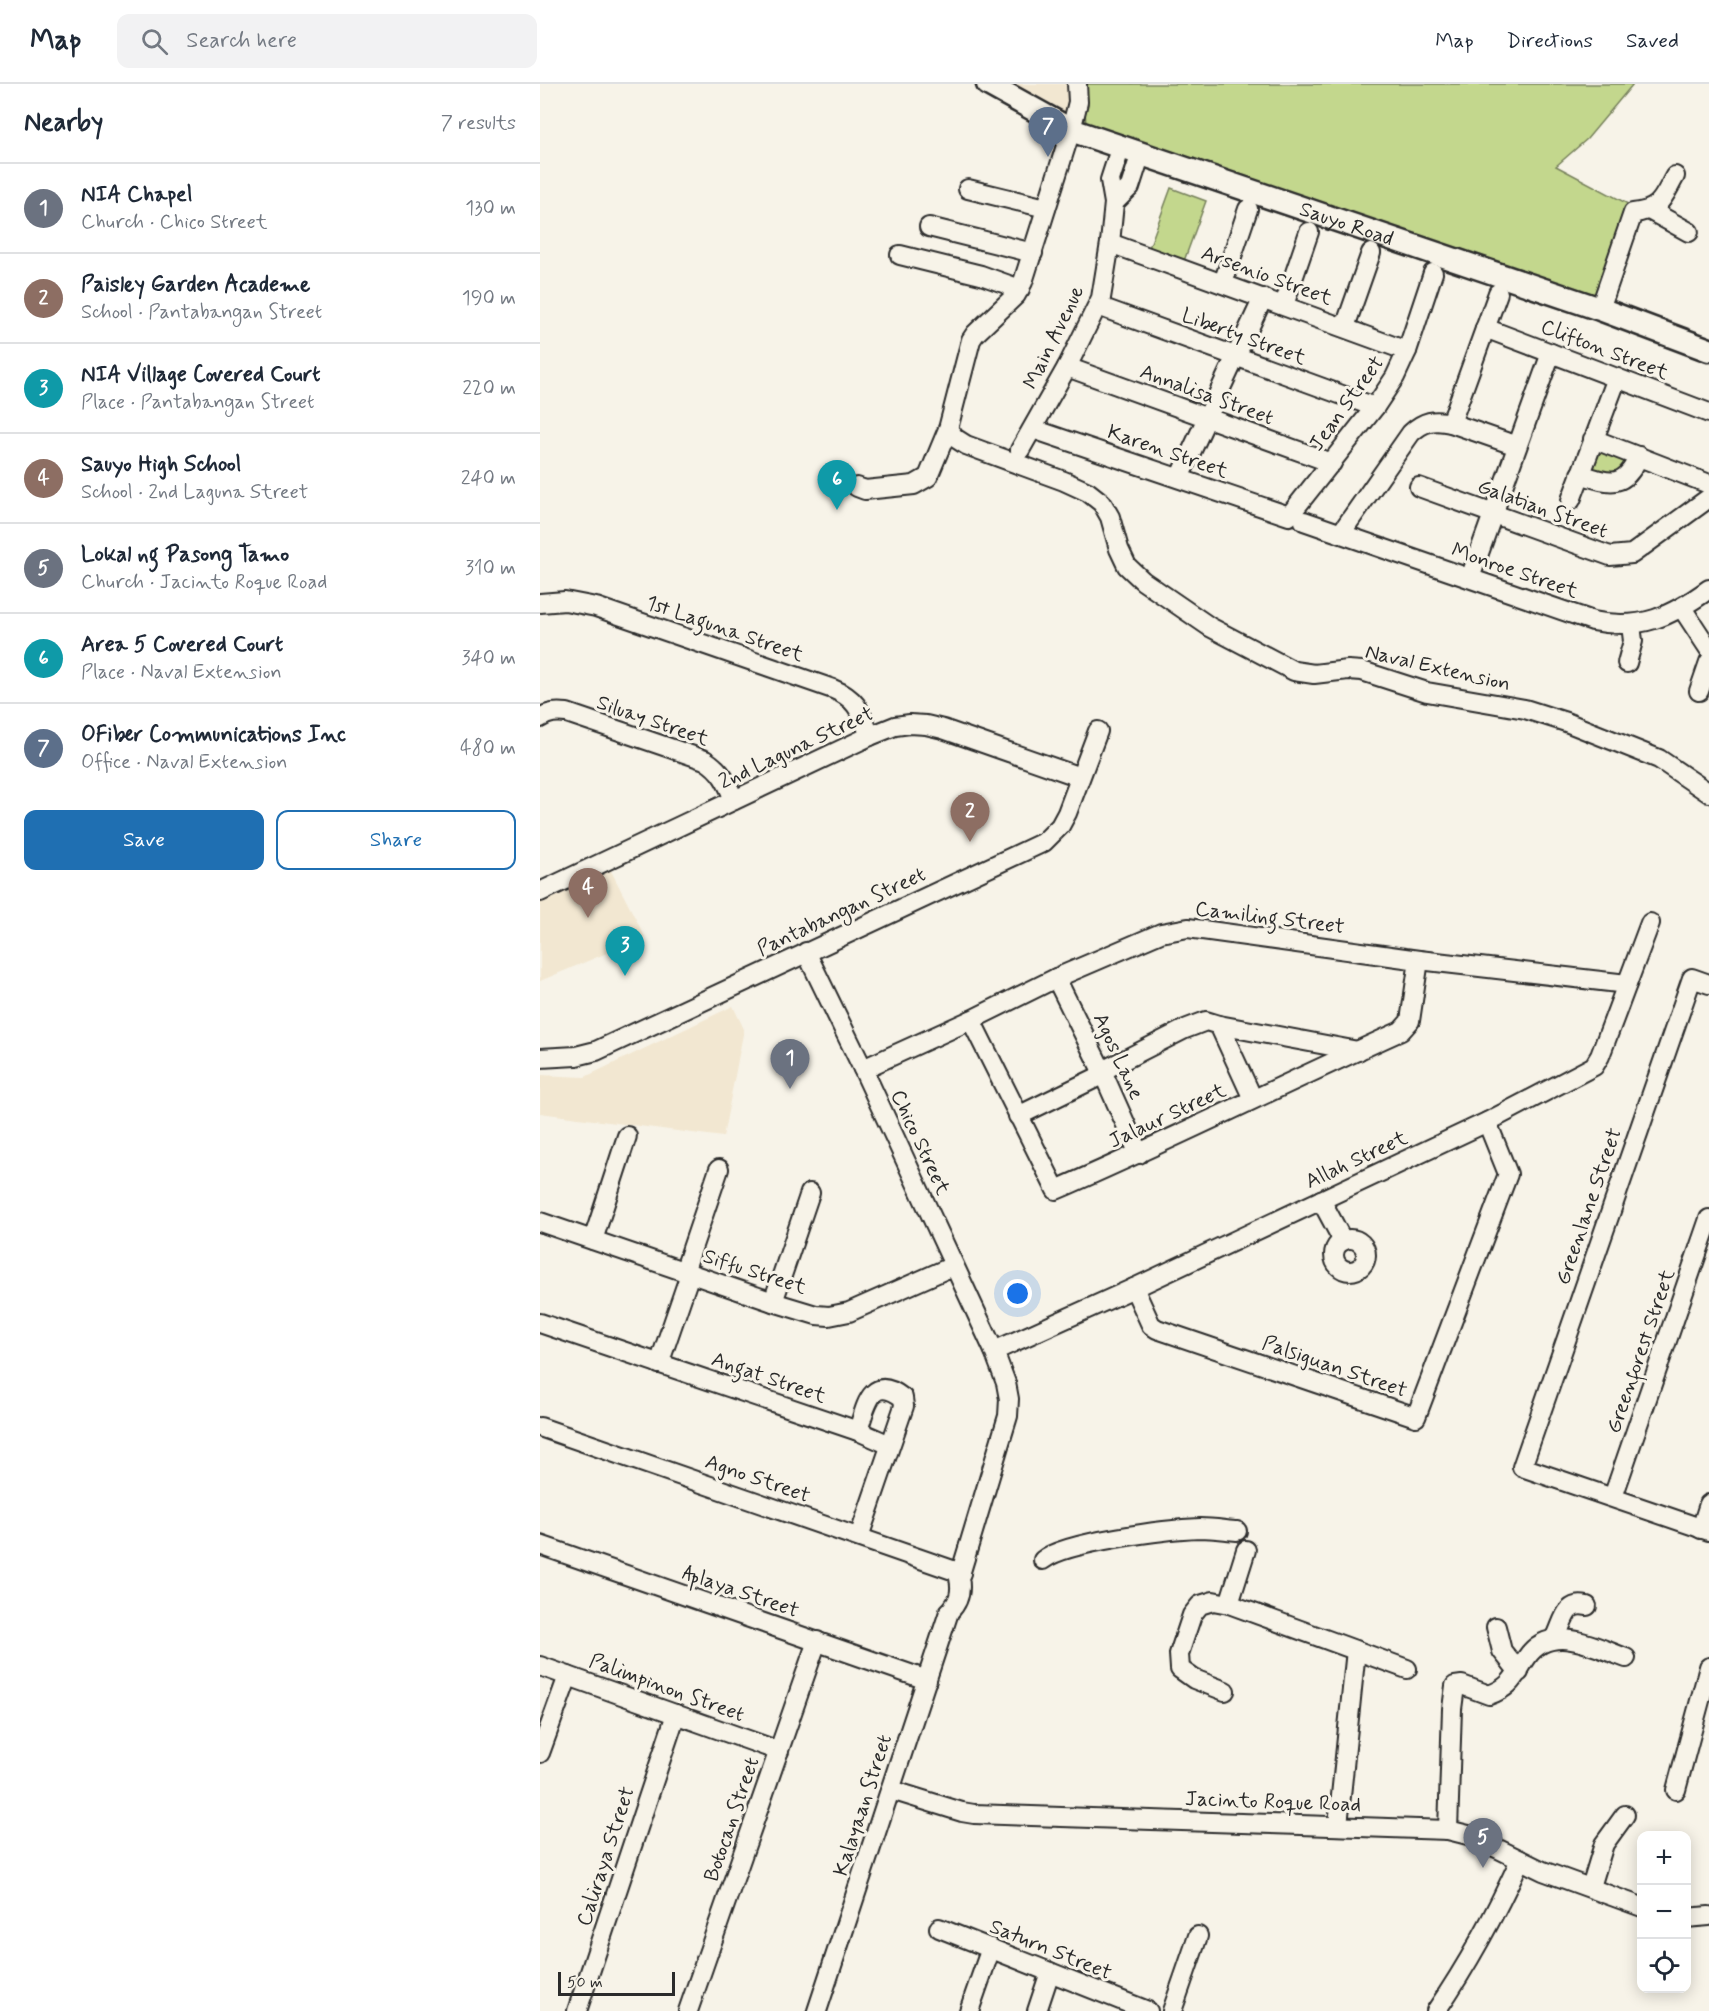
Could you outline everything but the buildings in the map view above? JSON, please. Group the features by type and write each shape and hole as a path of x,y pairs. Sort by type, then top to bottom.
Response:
{"main road":[{"name":"Sauyo Road","path":"988,84 1071,129 1600,309 1709,350"}],"street":[{"path":"857,487 865,490 922,482 928,477 948,429 972,340 975,334 1020,289 1071,129 1078,102 1077,84"},
{"name":"Main Avenue","path":"1020,450 1098,306 1110,243 1114,203 1110,180 1131,150"},
{"path":"1651,211 1662,200 1675,176"},
{"path":"968,189 1046,208"},
{"path":"1223,283 1248,209"},
{"path":"1600,309 1633,213 1651,211 1689,232"},
{"path":"929,227 1033,253"},
{"path":"1284,305 1309,232"},
{"name":"Arsenio Street","path":"1110,243 1407,351"},
{"path":"1345,327 1371,253"},
{"path":"900,255 981,275 1020,289"},
{"name":"Jean Street","path":"1297,518 1332,463 1395,377 1407,351 1433,273"},
{"path":"1451,423 1497,293"},
{"path":"1179,478 1263,298"},
{"name":"Liberty Street","path":"1098,306 1375,407"},
{"name":"Clifton Street","path":"1485,328 1709,413"},
{"path":"1470,578 1551,353"},
{"name":"Annalisa Street","path":"1067,367 1332,463"},
{"path":"1571,501 1617,378"},
{"path":"1341,533 1411,433 1420,425 1440,420 1517,446"},
{"name":"Naval Extension","path":"948,429 955,438 978,450 1088,492 1102,503 1110,517 1119,549 1127,566 1143,581 1210,627 1294,671 1314,674 1348,670 1362,671 1427,692 1526,709 1585,729 1659,759 1709,793"},
{"name":"Karen Street","path":"1033,429 1297,518"},
{"path":"1593,439 1709,484"},
{"path":"1581,474 1605,482 1622,480 1629,475 1640,456"},
{"name":"Galatian Street","path":"1419,487 1610,556 1632,554 1709,498"},
{"name":"Monroe Street","path":"1297,518 1593,621 1611,625 1631,625 1658,618 1682,608 1709,589"},
{"name":"1st Laguna Street","path":"540,603 565,601 596,608 844,693 854,701 870,736"},
{"path":"1682,608 1709,649"},
{"path":"1627,663 1633,641 1631,625"},
{"path":"1700,691 1709,662"},
{"name":"Siluay Street","path":"540,718 547,713 567,713 699,758 715,766 723,775 734,800"},
{"name":"2nd Laguna Street","path":"540,892 870,736 896,726 926,725 943,729 1080,777"},
{"name":"Pantabangan Street","path":"540,1058 576,1056 596,1051 1044,842 1060,826 1098,732"},
{"name":"Allah Street","path":"994,1351 1134,1288 1487,1122 1594,1066 1600,1056 1650,923"},
{"name":"Camiling Street","path":"863,1069 1056,978 1161,933 1188,928 1419,960 1627,984"},
{"name":"Chico Street","path":"806,952 994,1351"},
{"name":"Jalaur Street","path":"971,1020 1056,1190 1139,1154 1401,1031 1410,1022 1419,960"},
{"name":"Agos Lane","path":"1056,978 1103,1072 1139,1154"},
{"name":"Greenlane Street","path":"1613,1497 1522,1467 1692,978 1709,984"},
{"path":"1018,1116 1185,1029 1206,1021 1358,1050"},
{"path":"1219,1025 1253,1099"},
{"name":"Palsiguan Street","path":"1134,1288 1151,1325 1157,1329 1416,1417 1508,1174 1487,1122"},
{"path":"593,1240 627,1136"},
{"path":"659,1364 719,1169"},
{"path":"773,1302 810,1193"},
{"path":"1321,1200 1342,1241"},
{"name":"Greenforest Street","path":"1613,1497 1709,1219"},
{"name":"Siffu Street","path":"540,1222 816,1315 840,1314 953,1266"},
{"name":"Angat Street","path":"540,1323 858,1431 890,1445"},
{"name":"Kalayaan Street","path":"817,2011 949,1612 959,1597 960,1575 1008,1416 1009,1399 1006,1383 994,1351"},
{"path":"858,1431 868,1401 877,1390 891,1390 903,1398 904,1406 859,1538"},
{"name":"Agno Street","path":"540,1426 960,1575"},
{"path":"1613,1497 1705,1530 1709,1504"},
{"path":"1043,1560 1050,1555 1097,1542 1170,1530 1204,1528 1237,1531"},
{"name":"Aplaya Street","path":"540,1545 927,1680"},
{"path":"1229,1604 1246,1550"},
{"path":"1225,1691 1194,1678 1180,1669 1179,1654 1192,1615 1200,1605 1214,1601 1229,1604 1407,1669"},
{"path":"1556,1637 1566,1614 1573,1606 1578,1604 1587,1606"},
{"path":"1496,1627 1502,1651 1519,1672"},
{"path":"1448,1830 1452,1709 1455,1686 1462,1685 1489,1695 1503,1690 1519,1672 1527,1656 1535,1647 1556,1637 1585,1643 1626,1658"},
{"name":"Botocan Street","path":"688,2011 817,1641"},
{"path":"1338,1825 1356,1650"},
{"name":"Palimpinon Street","path":"540,1666 778,1751"},
{"path":"1676,1790 1709,1667"},
{"path":"541,1748 568,1676"},
{"name":"Caliraya Street","path":"577,2011 676,1714"},
{"name":"Jacinto Roque Road","path":"891,1790 974,1814 1448,1830 1472,1836 1520,1860 1637,1905"},
{"path":"1591,1887 1604,1844 1625,1815"},
{"path":"1436,2011 1480,1941 1520,1860"},
{"path":"1698,1917 1709,1899"},
{"name":"Saturn Street","path":"939,1928 1050,1972 1101,2002 1148,2011"},
{"path":"1172,2011 1198,1936"},
{"path":"969,2011 991,1948"},
{"path":"1037,2011 1050,1972"}],"shaded area":[{"path":"1012,84 1073,84 1074,104 1062,114"},
{"path":"609,867 645,937 540,981 540,898"},
{"path":"733,1006 744,1029 723,1137 540,1113 540,1075 585,1077"}],"green space":[{"path":"1083,84 1633,84 1587,139 1556,166 1630,205 1597,298 1086,124"},
{"path":"1171,188 1206,201 1184,261 1149,248"},
{"path":"1598,447 1629,462 1614,476 1590,469"}],"place":[{"name":"OFiber Communications Inc","path":"1048,157"},
{"name":"Area 5 Covered Court","path":"837,510"},
{"name":"Paisley Garden Academe","path":"970,842"},
{"name":"Sauyo High School","path":"588,918"},
{"name":"NIA Village Covered Court","path":"625,976"},
{"name":"NIA Chapel","path":"790,1089"},
{"name":"Lokal ng Pasong Tamo","path":"1483,1868"}]}
